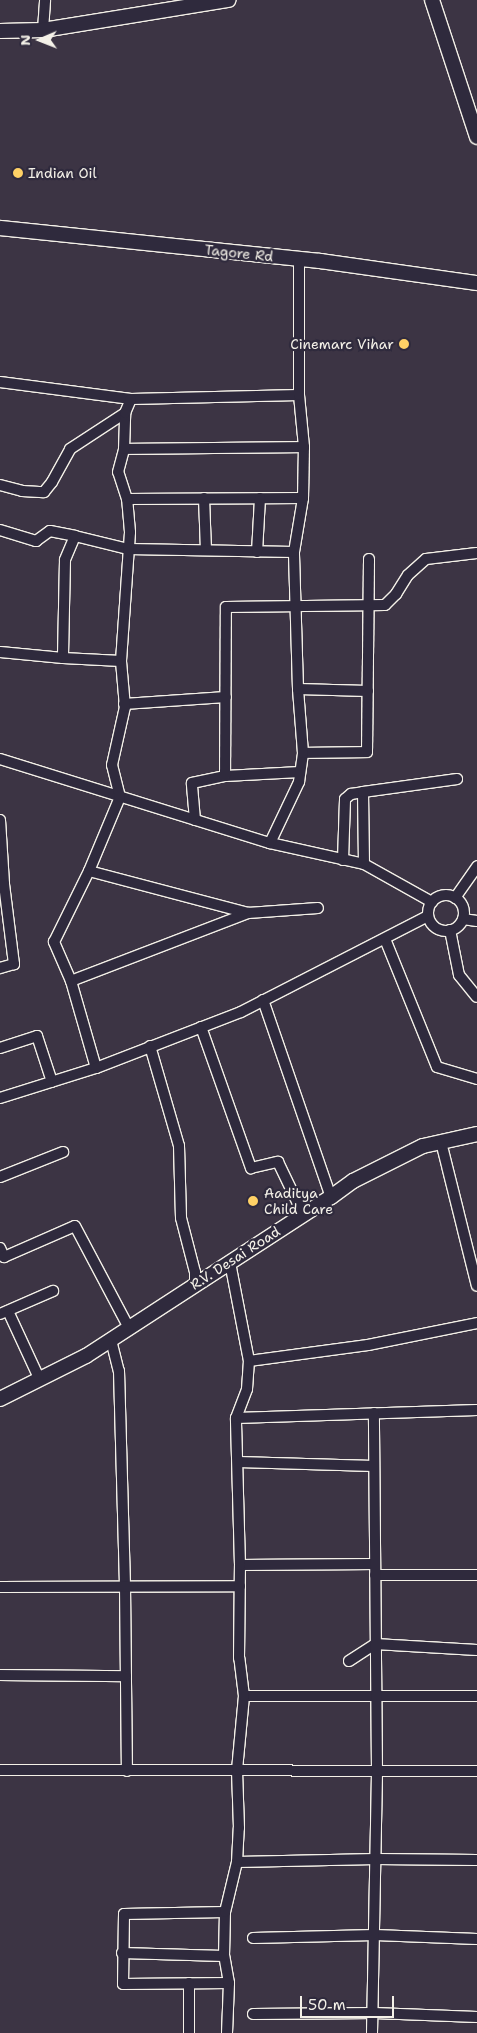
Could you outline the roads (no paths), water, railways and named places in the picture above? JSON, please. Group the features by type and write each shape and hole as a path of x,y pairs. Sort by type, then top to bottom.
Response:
{"street":[{"path":"44,30 45,0"},
{"path":"0,31 44,30 229,0"},
{"path":"432,0 477,137"},
{"name":"Tagore Rd","path":"0,228 299,259 477,283"},
{"path":"270,843 299,782 303,754 298,690 294,552 303,498 304,446 299,395 299,259"},
{"path":"0,382 131,399 299,395"},
{"path":"96,1068 71,981 54,942 90,871 120,797 112,765 124,704 121,661 130,532 127,499 118,472 124,449 125,413 131,399"},
{"path":"0,485 33,493 44,492 52,482 70,450 125,413"},
{"path":"124,449 304,446"},
{"path":"204,498 206,550"},
{"path":"257,552 260,498"},
{"path":"127,499 303,498"},
{"path":"0,530 36,541 50,532 128,549 294,552"},
{"path":"63,658 65,560 75,536"},
{"path":"225,776 226,607 295,604 384,605 396,594 408,575 426,560 477,553"},
{"path":"303,754 367,752 369,559"},
{"path":"0,652 121,661"},
{"path":"298,690 368,691"},
{"path":"124,704 226,697"},
{"path":"0,759 270,843 364,864 432,902"},
{"path":"195,820 192,783 225,776 300,772"},
{"path":"343,860 345,800 350,794 457,779"},
{"path":"363,792 364,864"},
{"path":"0,820 2,884 14,964 0,968"},
{"path":"455,898 477,866"},
{"path":"90,871 248,913"},
{"path":"444,895 455,898 462,907 463,919 456,928 438,930 430,922 428,916 432,902 444,895"},
{"path":"71,981 248,913 318,908"},
{"path":"0,1098 96,1068 242,1012 428,916"},
{"path":"463,919 477,921"},
{"path":"450,930 459,975 477,997"},
{"path":"385,939 437,1067 477,1079"},
{"path":"263,1000 331,1197"},
{"path":"201,1027 251,1168 278,1162 303,1214"},
{"path":"0,1048 37,1036 52,1082"},
{"path":"150,1046 179,1146 181,1218 195,1272 195,1285"},
{"name":"R.V. Desai Road","path":"0,1399 86,1356 353,1181 423,1146 477,1134"},
{"path":"441,1142 477,1286"},
{"path":"0,1177 63,1152"},
{"path":"0,1248 4,1258 75,1226 129,1328"},
{"path":"227,2033 229,1983 224,1956 225,1912 237,1862 239,1828 238,1770 244,1696 239,1658 240,1565 236,1418 247,1389 249,1361 230,1262"},
{"path":"39,1378 4,1313 53,1291"},
{"path":"249,1361 368,1344 477,1323"},
{"path":"111,1340 119,1371 125,1586 126,1770"},
{"path":"236,1418 477,1410"},
{"path":"372,2033 374,2013 377,1771 374,1413"},
{"path":"238,1462 374,1466"},
{"path":"240,1565 375,1569 477,1575"},
{"path":"0,1587 240,1586"},
{"path":"349,1662 376,1644 477,1650"},
{"path":"0,1675 126,1676"},
{"path":"244,1696 477,1696"},
{"path":"0,1770 477,1770"},
{"path":"237,1862 376,1859 477,1860"},
{"path":"225,1912 124,1914 123,1984 229,1983"},
{"path":"254,1938 375,1935 477,1939"},
{"path":"122,1953 224,1956"},
{"path":"189,1982 189,2033"},
{"path":"253,2014 374,2013 477,2017"}],"place":[{"name":"Indian Oil","path":"18,173"},
{"name":"Cinemarc Vihar","path":"404,344"},
{"name":"Aaditya Child Care","path":"253,1201"}]}
